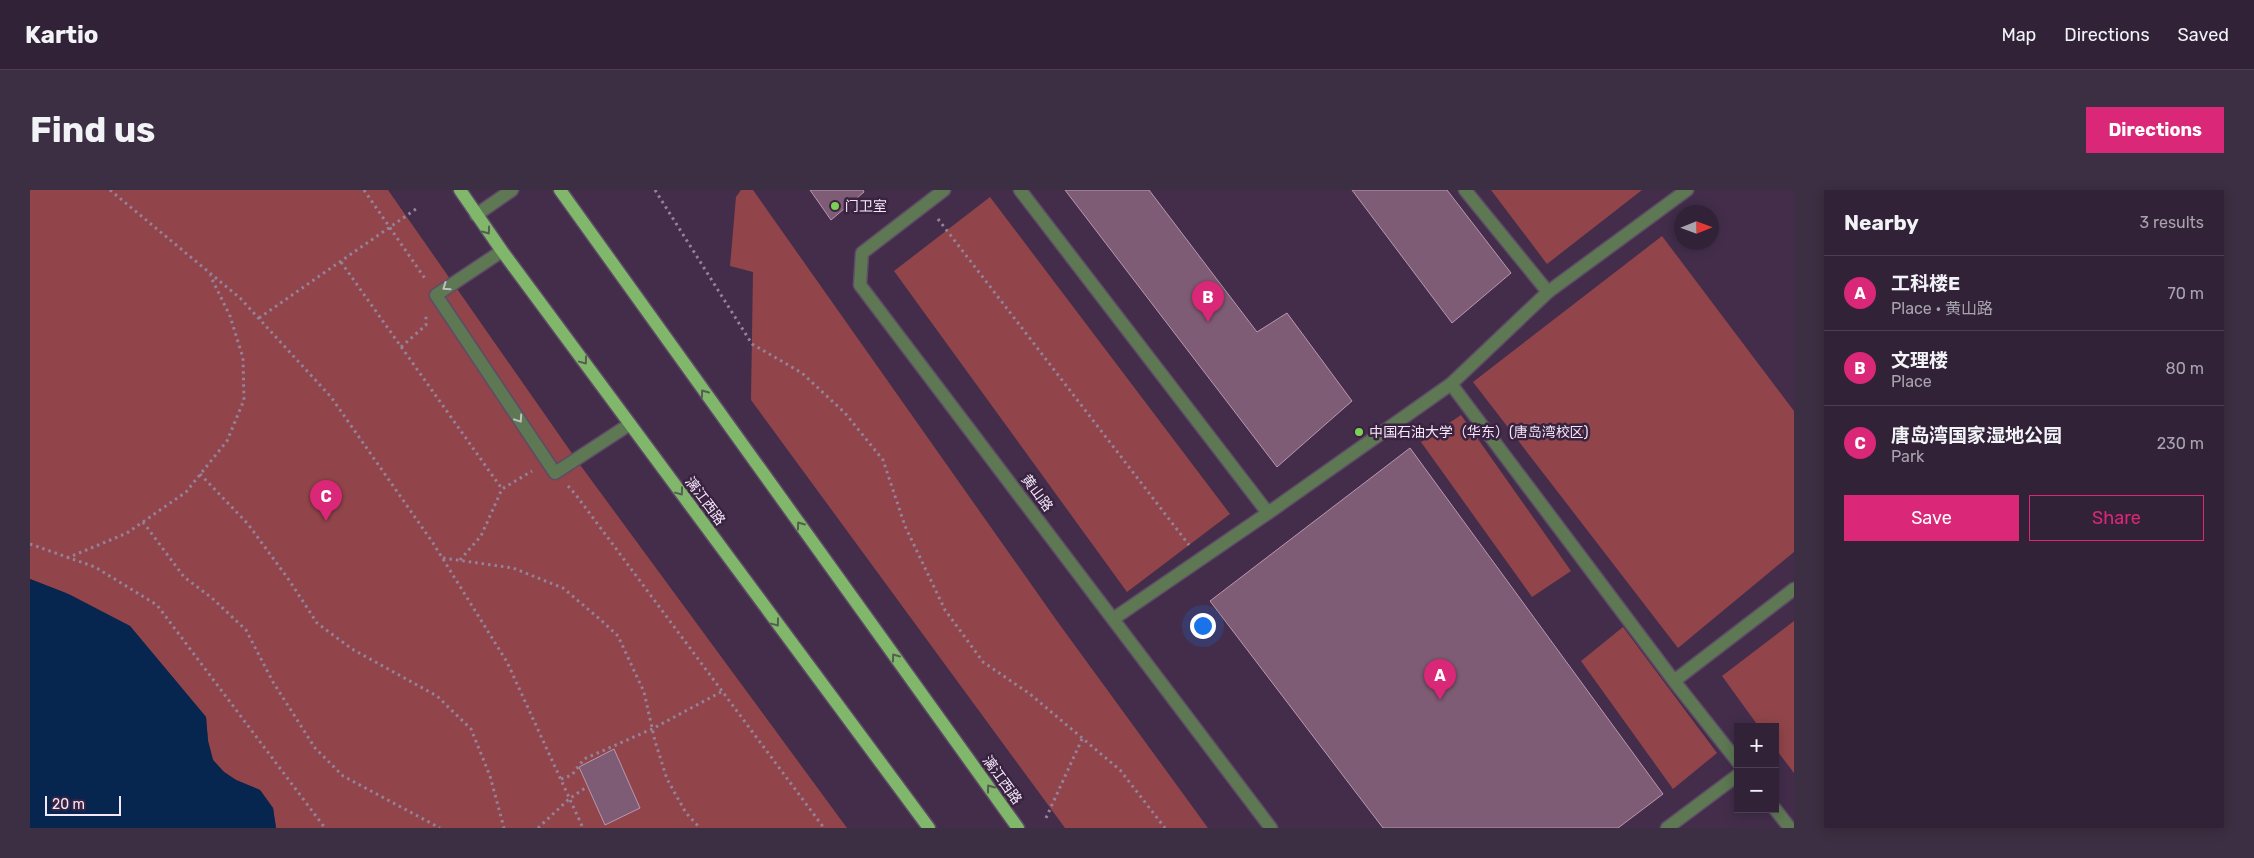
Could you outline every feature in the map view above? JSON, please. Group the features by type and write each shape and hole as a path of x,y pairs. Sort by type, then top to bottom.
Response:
{"main road":[{"name":"漓江西路","path":"460,190 502,251 928,828"},
{"name":"漓江西路","path":"560,190 1018,828"}],"street":[{"path":"476,215 512,190"},
{"name":"黄山路","path":"944,190 862,254 860,285 1271,828"},
{"path":"1020,190 1268,513"},
{"path":"1465,190 1548,292"},
{"path":"1113,619 1451,384 1548,292 1687,190"},
{"path":"502,251 436,295 555,473 630,424"},
{"path":"1451,384 1674,681 1734,757"},
{"path":"1674,681 1794,590"},
{"path":"1667,828 1734,778"},
{"path":"1778,813 1790,828"}],"path":[{"path":"110,190 240,298 331,398 442,558 507,662 583,828"},
{"path":"364,190 436,295 426,307 426,325 401,347"},
{"path":"655,190 752,344 802,373 845,413 882,460 905,526 945,610 982,662 1030,694 1120,770 1165,828"},
{"path":"926,204 1200,559"},
{"path":"258,318 416,209"},
{"path":"341,262 502,490"},
{"path":"67,558 127,533 186,492 227,441 244,400 243,358 230,316 208,272"},
{"path":"460,561 481,536 502,490 548,462"},
{"path":"555,473 576,495 824,828"},
{"path":"200,474 248,524 289,580 316,623 352,649 437,696 471,729 490,776 504,828"},
{"path":"143,522 184,577 212,598 246,630 272,682 315,748 342,776 440,828"},
{"path":"30,544 95,567 157,605 325,828"},
{"path":"442,558 513,568 563,588 618,636 644,692 652,729 667,779 686,813 700,828"},
{"path":"560,779 572,775 584,759 652,729 721,692"},
{"path":"1046,818 1082,739"},
{"path":"538,828 569,798 588,786"}],"shaded area":[{"path":"30,190 388,190 578,462 847,828 276,828 273,808 260,790 236,780 224,772 213,760 208,741 206,717 130,626 71,595 30,579"},
{"path":"741,190 753,190 1057,621 1208,828 1065,828 751,400 753,272 730,266 736,197"},
{"path":"1491,190 1642,190 1547,264"},
{"path":"990,197 1230,514 1127,592 894,271"},
{"path":"1662,236 1794,411 1794,552 1678,648 1473,382"},
{"path":"1461,415 1571,571 1532,597 1421,442"},
{"path":"1794,621 1794,773 1779,753 1779,723 1756,723 1722,676"},
{"path":"1623,627 1717,753 1673,789 1581,661"}],"water":[{"path":"30,579 66,593 130,626 206,717 208,741 213,760 224,772 236,780 260,790 273,808 276,828 30,828"}],"building":[{"name":"门卫室","path":"810,190 863,190 864,192 831,220"},
{"path":"1065,190 1149,190 1257,332 1287,313 1352,401 1277,467"},
{"path":"1352,190 1447,190 1511,273 1452,323"},
{"path":"1410,448 1663,794 1618,828 1383,828 1210,601"},
{"path":"614,749 640,808 605,825 579,767"}],"place":[{"name":"门卫室","path":"835,206"},
{"name":"文理楼","path":"1208,322"},
{"name":"中国石油大学（华东）(唐岛湾校区)","path":"1359,432"},
{"name":"唐岛湾国家湿地公园","path":"326,521"},
{"name":"工科楼E","path":"1440,700"}]}
